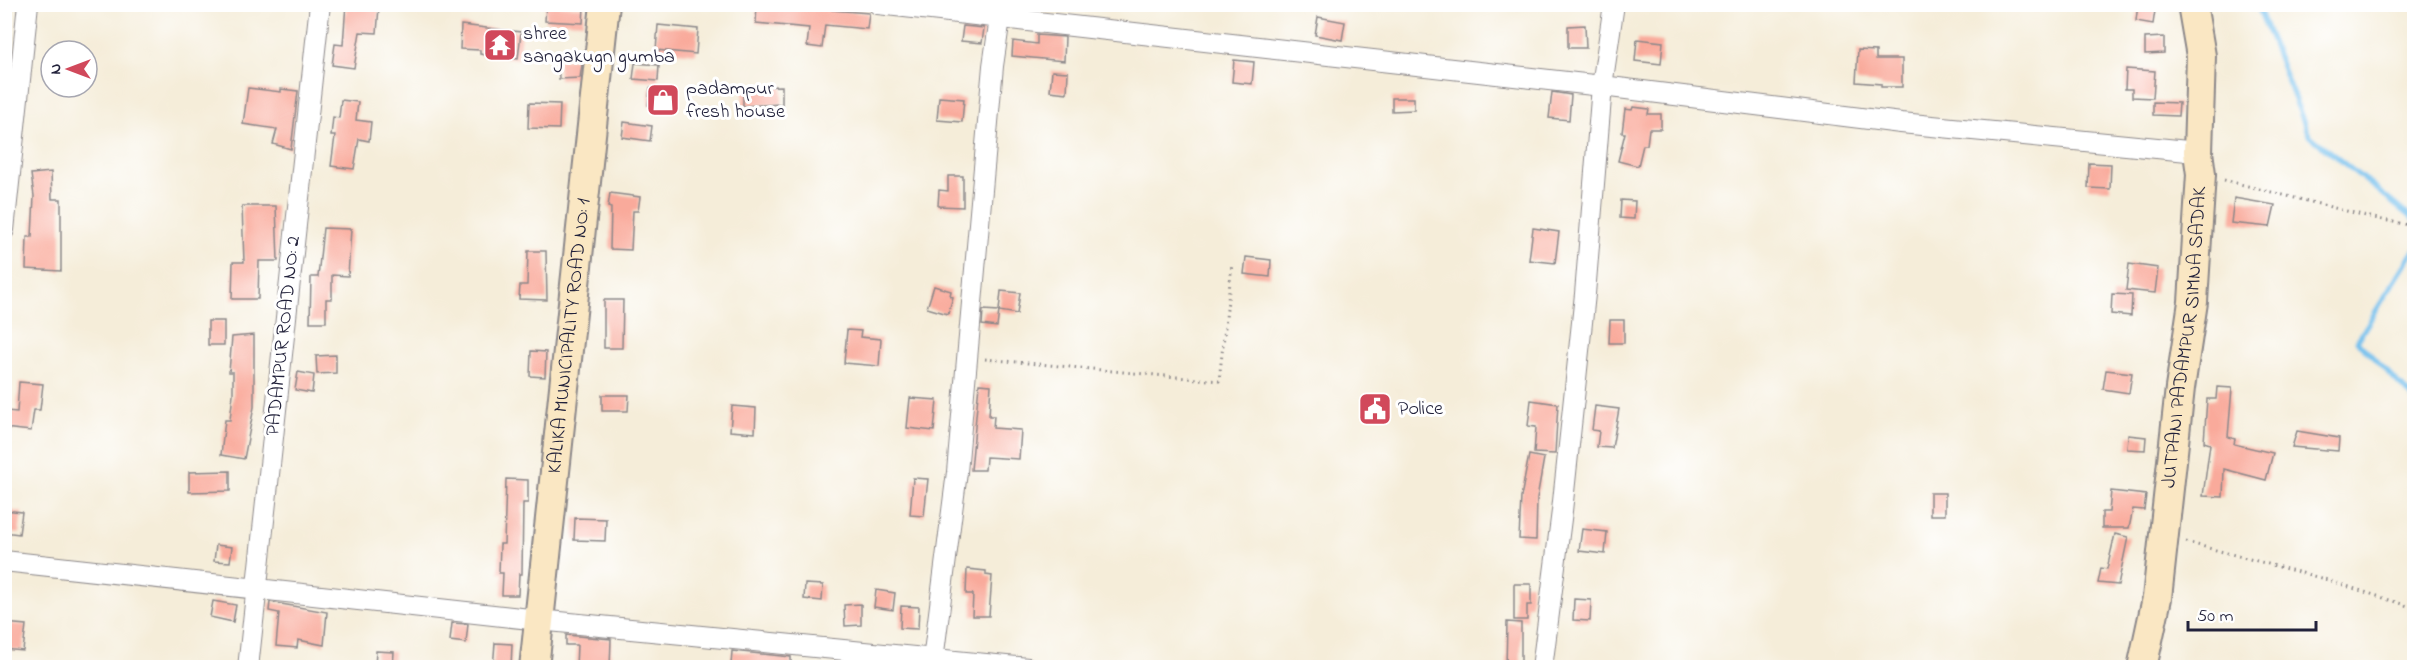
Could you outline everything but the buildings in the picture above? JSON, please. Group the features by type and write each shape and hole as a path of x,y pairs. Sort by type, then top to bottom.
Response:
{"street":[{"path":"4,230 28,4"},
{"name":"PADAMPUR ROAD NO: 2","path":"248,668 320,4"},
{"name":"KALIKA MUNICIPALITY ROAD NO: 1","path":"534,668 605,4"},
{"path":"878,4 1001,12 1901,123 2200,163"},
{"path":"1542,668 1562,511 1585,294 1602,86 1614,4"},
{"name":"JUTPANI PADAMPUR SIMNA SADAK","path":"2142,668 2157,598 2180,388 2193,302 2200,163 2200,56 2192,4"},
{"path":"933,662 957,472 993,66 1001,12"},
{"path":"4,561 933,662 1028,668"}],"path":[{"path":"2200,163 2378,219 2415,226"},
{"path":"967,357 1219,381 1232,264"},
{"path":"2164,536 2328,580 2415,608"}],"waterway":[{"path":"2257,4 2309,135 2414,220"},
{"path":"2414,250 2357,341 2414,399"}],"place":[{"name":"shree sangakugn gumba","path":"500,45"},
{"name":"padampur fresh house","path":"663,100"},
{"name":"Police","path":"1375,409"}]}
